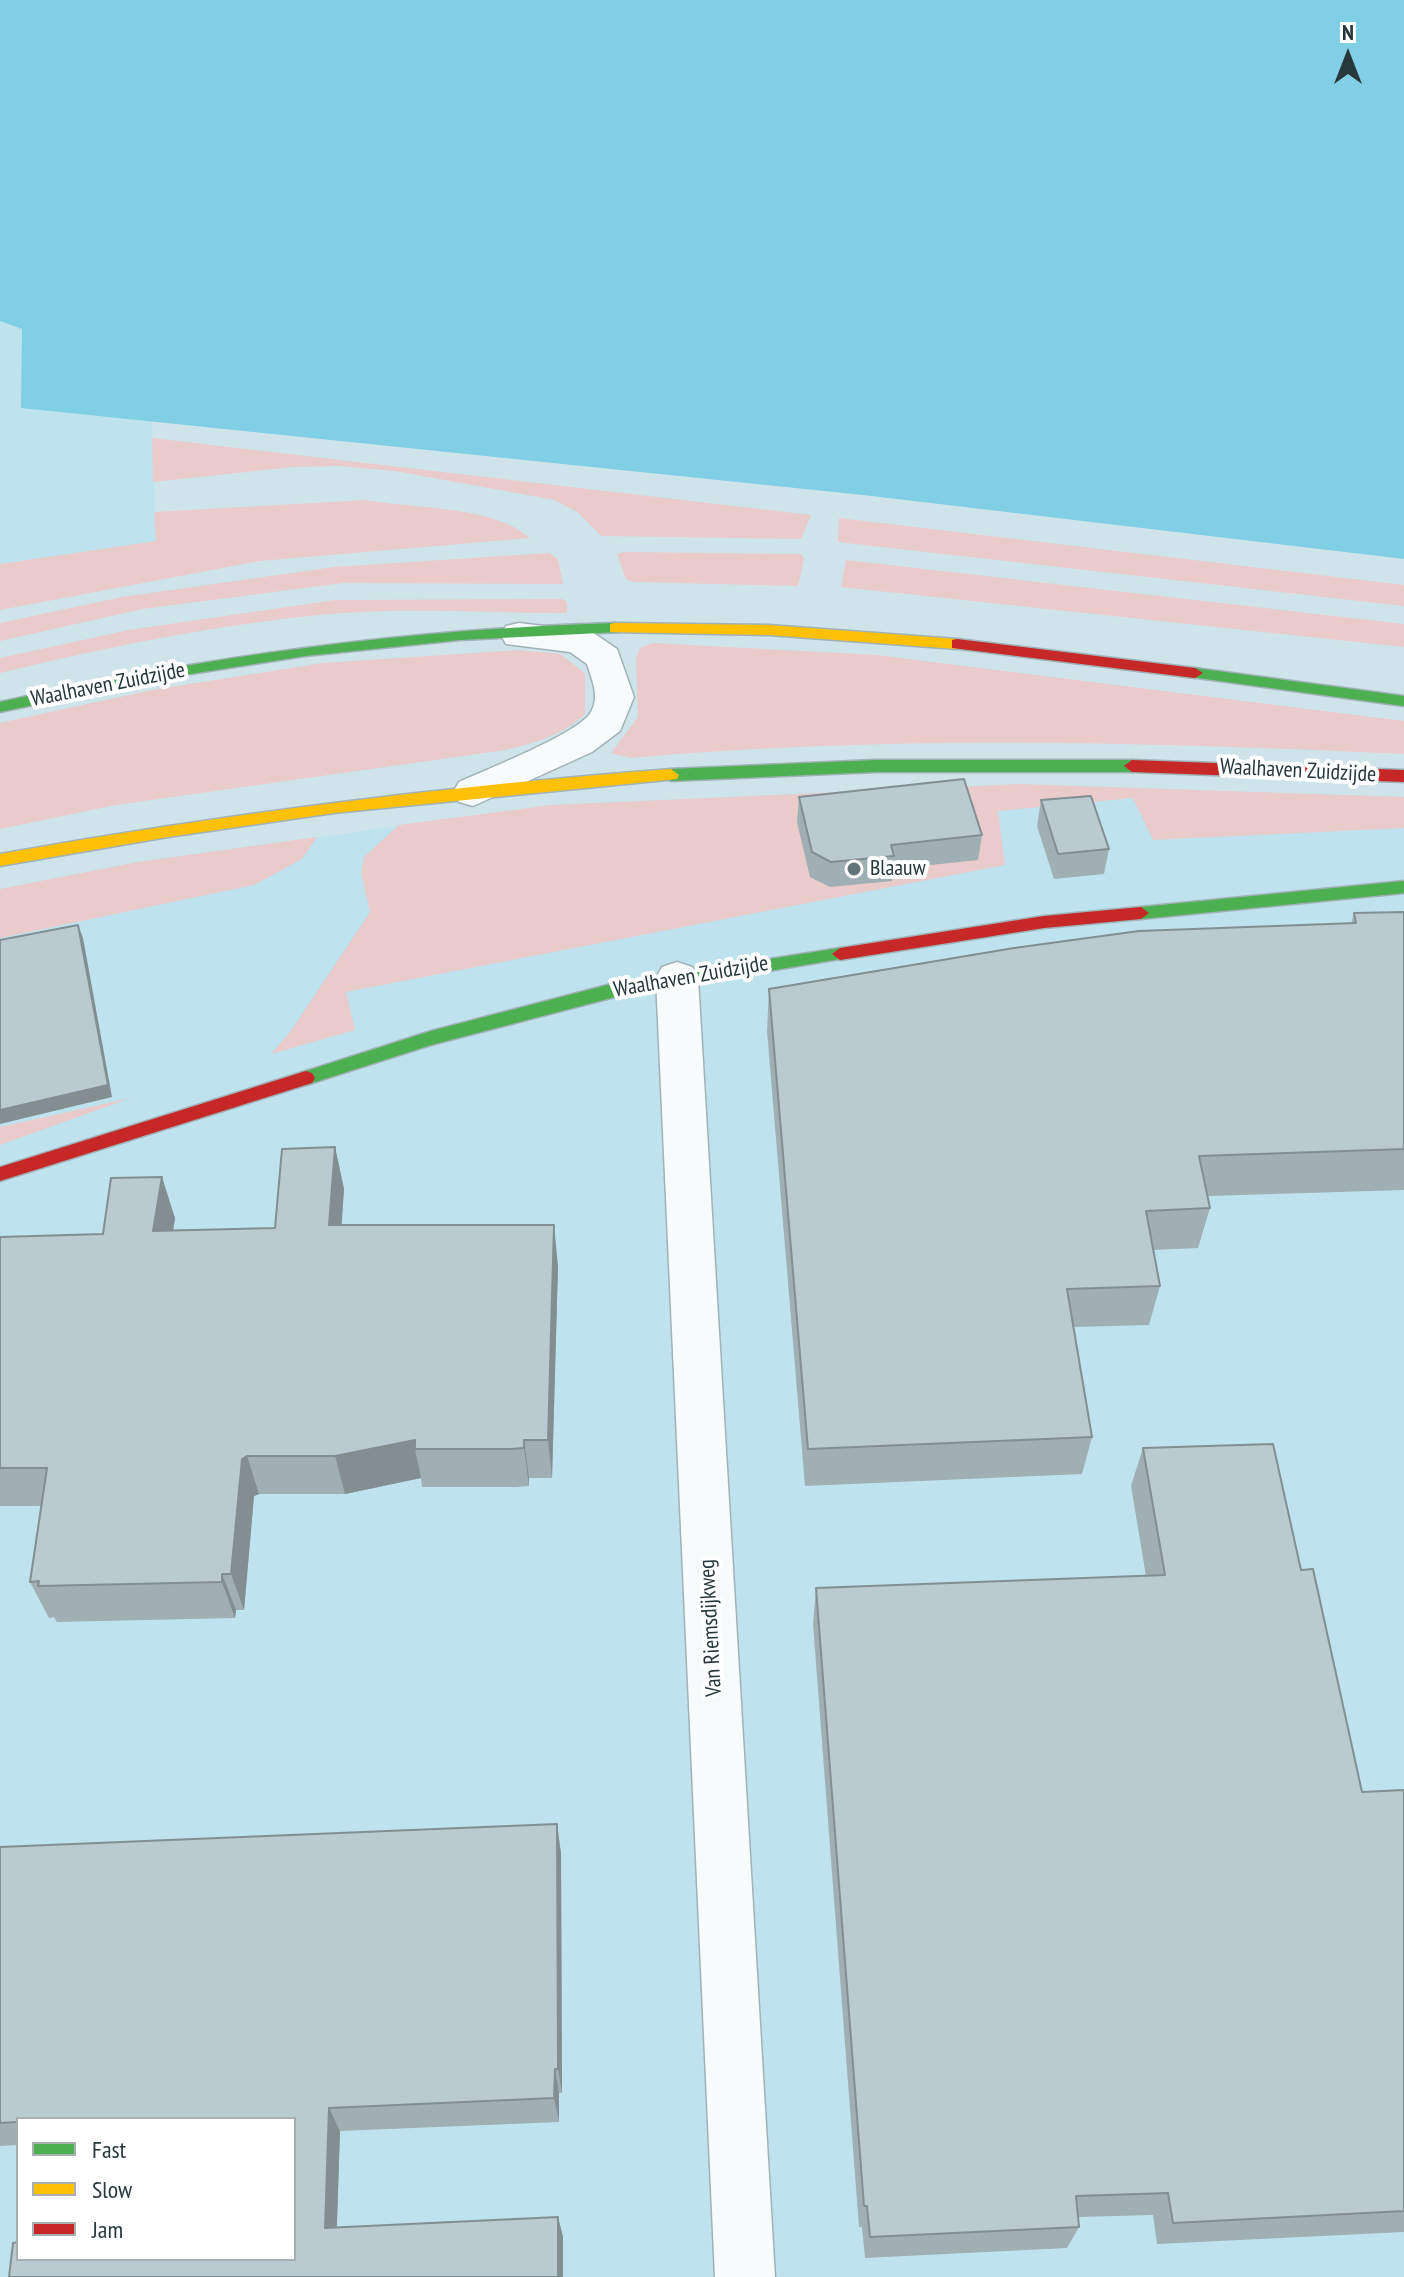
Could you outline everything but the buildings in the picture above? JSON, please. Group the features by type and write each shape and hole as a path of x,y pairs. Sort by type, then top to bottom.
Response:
{"main road":[{"name":"Waalhaven Zuidzijde","path":"0,707 246,660 503,633 695,628 855,635 1404,701"},
{"name":"Waalhaven Zuidzijde","path":"0,860 229,821 473,792 706,774 913,765 1130,765 1404,776"},
{"name":"Waalhaven Zuidzijde","path":"0,1174 476,1024 577,998 677,978 1044,922 1404,887"}],"street":[{"name":"Waalhaven Zuidzijde","path":"473,792 578,743 607,722 615,697 604,658 579,641 503,633"},
{"name":"Van Riemsdijkweg","path":"677,978 745,2277"}],"shaded area":[{"path":"0,267 177,378 152,421 156,541 0,571"},
{"path":"152,438 811,515 801,539 601,536 577,512 555,500 395,471 338,466 293,467 153,482"},
{"path":"366,500 474,514 514,527 530,538 260,561 0,610 0,564 156,541 154,512"},
{"path":"839,518 1404,585 1404,606 838,542"},
{"path":"549,553 558,559 563,584 343,583 143,609 0,641 0,623 122,597 334,567"},
{"path":"617,554 801,554 804,558 798,586 634,582 626,579"},
{"path":"846,560 1404,624 1404,647 841,587"},
{"path":"562,599 567,602 567,612 564,613 370,612 257,622 127,645 0,673 0,658 129,630 335,600"},
{"path":"653,643 877,655 1404,721 1404,754 1211,746 1017,743 824,746 631,758 611,753 638,717 636,659 640,648"},
{"path":"519,650 560,654 585,673 585,714 567,728 538,741 506,750 116,805 0,829 0,723 152,690 323,663"},
{"path":"1020,784 1404,797 1404,2277 0,2277 0,889 138,862 551,805"},
{"path":"1020,784 1404,797 1404,828 1153,840 1133,798 998,811 1005,865 346,992 355,1030 271,1054 290,1032 370,912 361,873 364,857 399,825 551,805"},
{"path":"317,837 302,859 254,885 0,938 0,889 138,862"},
{"path":"131,1098 0,1145 0,1127"}],"water":[{"path":"0,0 1404,0 1404,559 863,495 21,408 22,329 0,321"}],"traffic: fast":[{"path":"0,707 152,675 305,651 460,635 615,628"},
{"path":"1195,673 1404,701"},
{"path":"671,775 876,766 1132,766"},
{"path":"1141,913 1404,887"},
{"path":"306,1078 431,1038 615,990 840,954"}],"traffic: slow":[{"path":"615,628 769,630 957,644"},
{"path":"0,860 334,807 671,775"}],"traffic: jam":[{"path":"957,644 1195,673"},
{"path":"1132,766 1404,776"},
{"path":"840,954 1044,922 1141,913"},
{"path":"0,1174 306,1078"}],"place":[{"name":"Blaauw","path":"854,869"}]}
